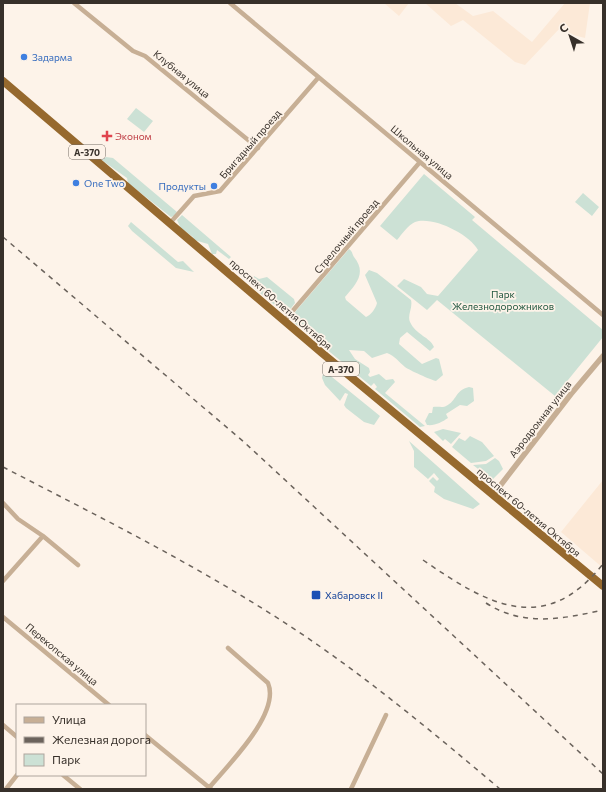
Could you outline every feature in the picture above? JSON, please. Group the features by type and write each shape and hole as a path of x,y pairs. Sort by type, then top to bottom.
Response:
{"highway":[{"name":"проспект 60-летия Октября","path":"3,81 284,321 603,586"}],"street":[{"name":"Клубная улица","path":"74,3 133,51 145,56 258,148"},
{"name":"Школьная улица","path":"230,3 603,315"},
{"name":"Бригадный проезд","path":"170,223 194,196 220,191 318,78"},
{"name":"Стрелочный проезд","path":"284,321 420,162"},
{"name":"Аэродромная улица","path":"493,495 603,356"},
{"path":"3,503 18,519 43,536 78,566"},
{"path":"3,581 43,536"},
{"name":"Перекопская улица","path":"3,617 108,704"},
{"path":"146,735 209,788 259,727 268,700 269,687 265,679 228,648"},
{"path":"351,789 386,715"},
{"path":"3,725 16,736"},
{"path":"6,789 16,776"},
{"path":"64,776 80,789"}],"shaded area":[{"path":"384,3 409,3 399,16"},
{"path":"425,3 455,3 473,16 493,11 532,42 565,3 590,3 585,38 573,35 560,28 525,65 515,62 463,20 451,26"},
{"path":"603,480 603,568 561,532"}],"green space":[{"path":"136,108 153,121 144,132 127,119"},
{"path":"106,157 113,158 177,212 174,216 171,217 128,183 127,178 103,161 102,159"},
{"name":"Парк Железнодорожников","path":"424,174 475,217 472,220 603,330 603,337 555,396 437,300 427,310 397,286 404,279 421,287 427,294 438,296 478,250 467,238 440,224 423,221 412,223 397,240 380,226"},
{"path":"583,193 599,207 592,216 575,202"},
{"path":"182,215 231,257 229,259 217,250 216,254 212,254 208,244 194,240 193,237 185,231 182,231 177,220"},
{"path":"131,222 178,262 183,261 194,272 176,268 132,231 128,226"},
{"path":"349,249 358,263 360,273 353,288 345,297 346,300 366,317 370,315 377,303 365,275 369,270 377,273 411,300 409,317 410,322 416,330 434,347 430,351 407,332 400,338 399,344 422,364 436,358 439,359 443,375 436,381 405,367 390,354 387,353 372,358 364,351 349,350 355,359 369,368 370,372 368,375 370,377 379,374 386,380 393,379 395,382 385,393 425,426 420,427 375,389 377,387 374,383 371,386 325,348 325,345 294,323 295,312"},
{"path":"254,276 259,279 267,277 294,299 295,303 289,311 283,312 254,288 256,282 252,279"},
{"path":"323,373 327,373 380,416 374,425 364,422 346,408 344,405 348,394 345,393 340,401 325,385 322,378"},
{"path":"464,388 473,388 474,401 467,406 460,405 446,414 448,418 441,422 433,425 427,425 425,421 429,413 432,413 433,407 443,407 450,404 458,393"},
{"path":"443,429 461,433 451,444 445,439 443,441 434,432"},
{"path":"470,436 482,442 494,456 486,461 471,463 452,447 459,438 465,441"},
{"path":"409,441 480,504 473,509 444,499 434,492 435,487 429,481 433,477 437,481 439,479 434,473 428,479 414,467 414,451"},
{"path":"495,458 499,461 503,469 493,479 473,465 486,464"}],"railway":[{"path":"3,237 244,442 603,774"},
{"path":"3,467 108,521 211,578 279,619 308,638 364,679 500,789"},
{"path":"423,560 470,590 493,600 515,606 537,607 559,601 581,587 603,564"},
{"path":"486,603 500,611 514,615 543,619 573,616 603,610"}],"place":[{"name":"Задарма","path":"24,57"},
{"name":"Эконом","path":"107,136"},
{"name":"One Two","path":"76,183"},
{"name":"Продукты","path":"214,186"},
{"name":"Хабаровск II","path":"316,595"}]}
